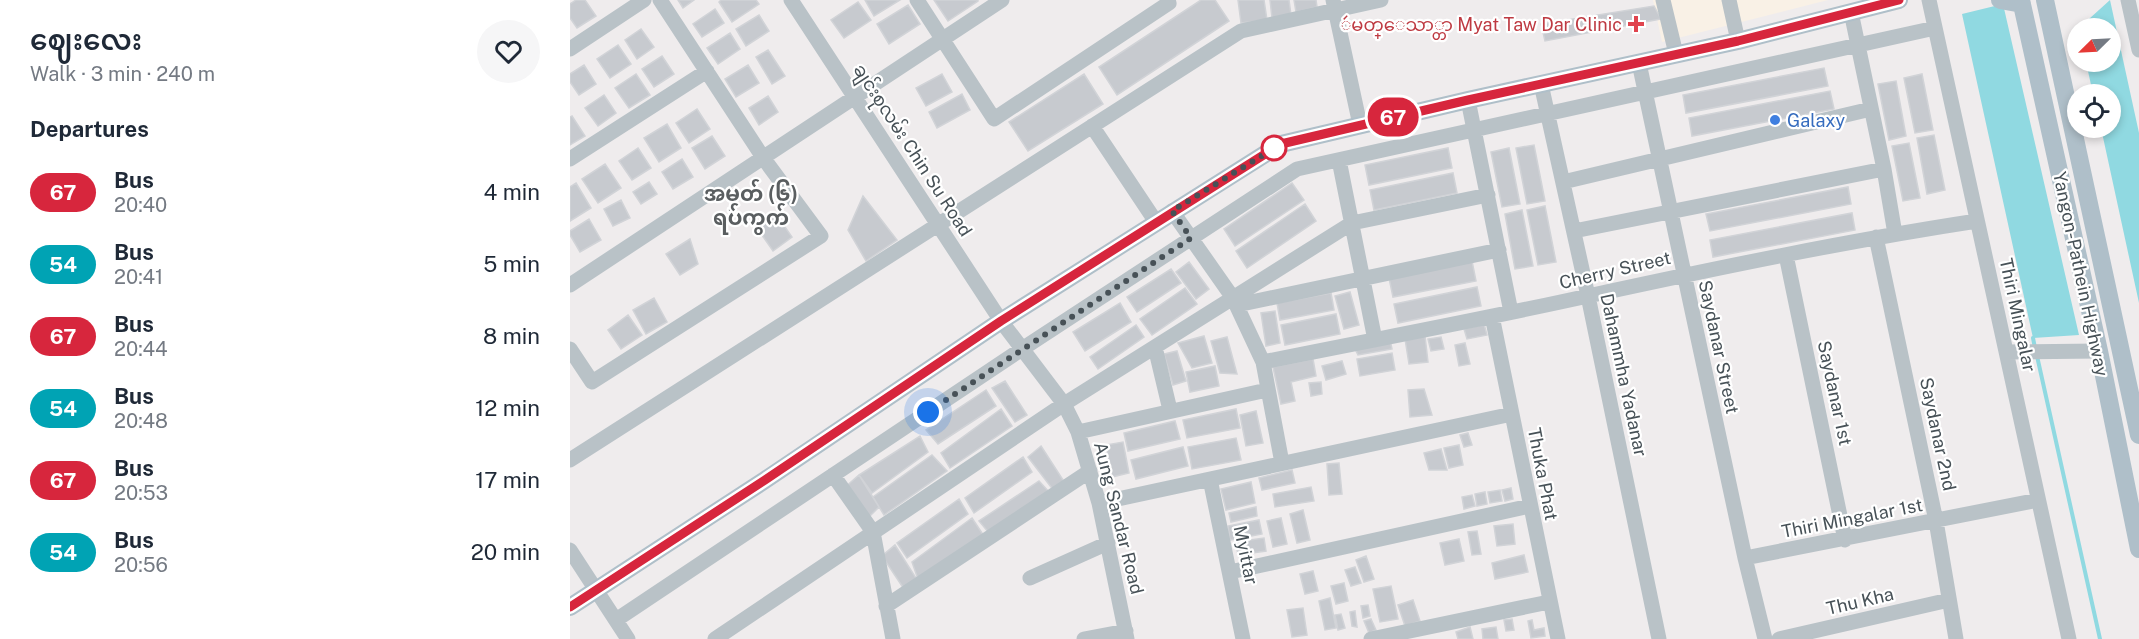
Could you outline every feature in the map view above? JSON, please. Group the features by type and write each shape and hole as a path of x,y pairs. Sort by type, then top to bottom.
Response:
{"main road":[{"path":"570,606 765,480 1001,321 1281,144 1468,100 1738,41 1899,0"},
{"path":"2000,0 2021,2"},
{"name":"Yangon-Pathein Highway","path":"2021,2 2099,351 2139,549"},
{"name":"Yangon-Pathein Highway","path":"2051,5 2139,435"}],"street":[{"path":"570,49 644,0"},
{"path":"570,349 592,382 821,236 764,159 660,0"},
{"name":"ချင်းစုလမ်း Chin Su Road","path":"791,0 1001,321"},
{"path":"917,0 994,120 1170,3 1168,0"},
{"path":"570,285 1002,0"},
{"path":"570,460 1241,31 1334,5 1381,0"},
{"path":"1663,0 1676,54"},
{"path":"1729,0 1738,41"},
{"name":"Thiri Mingalar","path":"1929,0 2068,639"},
{"path":"2128,0 2139,50"},
{"path":"1334,5 1360,125"},
{"path":"1851,12 1884,169 1895,234"},
{"path":"616,620 1297,169 1935,28"},
{"name":"Saydanar Street","path":"1639,63 1744,558 1765,639"},
{"path":"570,159 707,71"},
{"name":"Dahammha Yadanar","path":"1541,84 1588,296 1659,639"},
{"path":"1468,100 1511,312"},
{"path":"1563,182 1871,109"},
{"path":"1092,126 1156,222"},
{"path":"1339,160 1376,340"},
{"path":"1574,231 1884,169"},
{"path":"715,639 1064,404 1155,347 1235,302 1352,223 1488,195"},
{"path":"1172,211 1235,302 1263,362 1282,463"},
{"name":"Cherry Street","path":"1263,362 1588,296 1684,274 1876,237 1977,221"},
{"name":"Saydanar 2nd","path":"1876,237 1936,521 1956,639"},
{"path":"1235,302 1363,279 1499,250"},
{"name":"Saydanar 1st","path":"1786,255 1845,540"},
{"name":"Thuka Phat","path":"1491,316 1558,639"},
{"name":"Aung Sandar Road","path":"1001,321 1064,404 1078,432 1099,503 1127,635"},
{"path":"1155,347 1170,410"},
{"path":"2006,352 2099,351"},
{"path":"1078,432 1267,390"},
{"path":"1099,503 1512,414"},
{"path":"886,606 1090,471"},
{"path":"833,475 873,532 892,639"},
{"name":"Myittar","path":"1210,479 1243,639"},
{"name":"Thiri Mingalar 1st","path":"1744,558 1845,540 2038,500"},
{"path":"1230,572 1530,506"},
{"path":"1030,578 1108,543"},
{"path":"570,550 628,639"},
{"name":"Thu Kha","path":"1779,639 1949,600"},
{"path":"1371,639 1549,603"},
{"path":"1084,639 1127,635"}],"shaded area":[{"path":"1653,0 1828,0 1662,42"}],"water":[{"path":"2110,0 2114,18 2090,18"},
{"path":"2003,4 2079,335 2033,338 1962,14"},
{"path":"2121,50 2139,133 2139,303 2103,138 2121,138 2121,84 2091,84 2088,72 2121,72"}],"building":[{"path":"576,0 585,0 596,16 577,28 570,18 570,4"},
{"path":"678,0 694,0 683,8"},
{"path":"721,0 756,0 759,4 732,22 719,2"},
{"path":"865,0 900,0 874,16"},
{"path":"934,0 978,0 978,1 948,21"},
{"path":"1201,0 1215,0 1229,21 1117,95 1099,67"},
{"path":"1238,0 1264,0 1267,20 1241,23"},
{"path":"1270,0 1289,0 1291,15 1272,18"},
{"path":"1294,0 1316,0 1317,7 1296,12"},
{"path":"858,2 871,20 844,38 831,20"},
{"path":"908,5 920,24 889,44 877,24"},
{"path":"1654,6 1661,19 1545,41 1541,24"},
{"path":"715,9 724,23 702,37 693,24"},
{"path":"759,15 769,31 746,46 736,29"},
{"path":"641,29 654,47 637,59 625,40"},
{"path":"730,33 740,49 718,64 707,48"},
{"path":"618,45 631,64 610,78 597,59"},
{"path":"768,50 785,76 772,84 756,57"},
{"path":"662,56 674,74 654,87 642,69"},
{"path":"584,65 596,84 579,95 570,82 570,74"},
{"path":"748,65 759,83 736,97 725,79"},
{"path":"1824,68 1828,86 1686,113 1683,95"},
{"path":"636,74 650,95 629,108 615,88"},
{"path":"942,74 952,92 926,106 916,88"},
{"path":"1084,74 1103,104 1028,151 1009,122"},
{"path":"1922,74 1933,130 1915,133 1904,78"},
{"path":"1896,81 1906,136 1889,140 1878,84"},
{"path":"1830,91 1834,109 1692,136 1689,118"},
{"path":"962,94 970,110 937,128 929,112"},
{"path":"604,95 616,113 598,126 585,108"},
{"path":"768,96 778,112 759,125 749,108"},
{"path":"697,109 710,129 689,143 676,123"},
{"path":"572,116 585,136 570,145 570,117"},
{"path":"667,124 681,148 659,162 644,138"},
{"path":"1934,135 1945,190 1927,194 1917,138"},
{"path":"712,136 725,156 705,169 692,148"},
{"path":"1909,143 1920,198 1903,201 1892,146"},
{"path":"1534,145 1545,201 1527,204 1516,148"},
{"path":"638,148 651,168 632,180 619,161"},
{"path":"1448,148 1452,168 1369,185 1365,165"},
{"path":"1509,148 1520,204 1502,207 1491,152"},
{"path":"682,159 693,177 673,189 662,172"},
{"path":"605,164 621,188 598,203 582,179"},
{"path":"1453,173 1457,193 1374,210 1370,190"},
{"path":"649,182 657,194 641,204 633,192"},
{"path":"576,183 591,208 570,221 570,187"},
{"path":"1292,183 1304,200 1235,246 1224,229"},
{"path":"1848,187 1851,204 1710,231 1706,214"},
{"path":"863,196 897,240 866,261 848,230"},
{"path":"621,200 630,218 613,226 604,209"},
{"path":"1305,204 1316,221 1247,268 1236,251"},
{"path":"1545,206 1556,262 1538,265 1527,210"},
{"path":"1522,210 1533,266 1515,269 1505,214"},
{"path":"1852,213 1855,230 1713,257 1710,240"},
{"path":"776,214 792,237 773,251 757,228"},
{"path":"589,219 601,240 580,252 570,231"},
{"path":"690,239 698,264 680,275 666,254"},
{"path":"1472,261 1476,281 1393,297 1389,278"},
{"path":"1189,262 1209,289 1196,299 1176,272"},
{"path":"1171,269 1181,283 1137,312 1127,297"},
{"path":"1477,287 1481,306 1398,323 1394,304"},
{"path":"1185,288 1197,304 1152,335 1140,319"},
{"path":"1350,292 1359,325 1344,329 1335,296"},
{"path":"1331,293 1334,310 1280,320 1277,303"},
{"path":"654,298 667,322 646,334 633,310"},
{"path":"1120,303 1131,322 1085,351 1073,332"},
{"path":"1275,311 1280,343 1266,346 1261,313"},
{"path":"1336,314 1340,334 1285,345 1281,325"},
{"path":"628,315 642,335 621,349 608,330"},
{"path":"1484,324 1487,335 1467,339 1464,329"},
{"path":"1136,325 1144,337 1098,369 1090,357"},
{"path":"1204,336 1212,363 1192,368 1178,343"},
{"path":"1425,336 1428,362 1409,364 1405,339"},
{"path":"1227,337 1237,374 1220,373 1211,341"},
{"path":"1441,337 1444,349 1431,351 1428,339"},
{"path":"1390,340 1392,349 1358,355 1354,347"},
{"path":"1465,343 1470,364 1459,366 1455,345"},
{"path":"1177,351 1186,381 1173,385 1164,354"},
{"path":"1392,353 1395,370 1360,376 1357,359"},
{"path":"1313,359 1316,376 1291,382 1295,401 1281,404 1273,367"},
{"path":"1342,361 1346,374 1326,380 1322,366"},
{"path":"1215,366 1219,386 1190,392 1186,372"},
{"path":"1005,381 1027,415 1015,422 992,388"},
{"path":"1321,382 1322,394 1311,396 1309,383"},
{"path":"1424,389 1432,415 1410,417 1408,390"},
{"path":"986,390 996,406 938,444 926,430"},
{"path":"1001,409 1012,426 950,468 941,453"},
{"path":"1236,409 1240,428 1187,438 1183,420"},
{"path":"1256,411 1263,443 1246,446 1240,415"},
{"path":"1175,421 1180,439 1128,451 1124,433"},
{"path":"1468,433 1472,445 1464,447 1460,435"},
{"path":"920,436 928,452 872,493 859,475"},
{"path":"1236,438 1241,460 1192,469 1188,447"},
{"path":"1123,442 1129,473 1112,477 1106,445"},
{"path":"1459,445 1463,465 1449,468 1444,448"},
{"path":"1041,446 1065,483 1054,491 1028,457"},
{"path":"1183,447 1188,466 1136,479 1131,460"},
{"path":"1441,449 1447,470 1429,470 1424,453"},
{"path":"932,455 947,471 884,515 873,497"},
{"path":"1023,457 1032,472 974,513 965,498"},
{"path":"1339,463 1342,494 1329,495 1327,464"},
{"path":"1292,470 1295,483 1262,490 1259,478"},
{"path":"859,475 879,507 868,518 843,489"},
{"path":"1039,481 1051,494 989,533 979,521"},
{"path":"1251,482 1255,503 1226,510 1221,489"},
{"path":"1311,487 1314,501 1275,507 1273,494"},
{"path":"1511,488 1513,499 1505,501 1502,490"},
{"path":"1500,490 1502,501 1490,503 1488,492"},
{"path":"1485,492 1487,504 1477,506 1475,494"},
{"path":"1472,495 1475,506 1464,509 1462,497"},
{"path":"959,499 968,514 907,558 897,543"},
{"path":"1256,507 1257,516 1231,522 1229,513"},
{"path":"1303,510 1310,540 1297,543 1290,514"},
{"path":"972,518 986,539 919,582 912,562"},
{"path":"1281,518 1287,544 1273,547 1267,521"},
{"path":"1259,520 1262,534 1230,540 1228,526"},
{"path":"1513,524 1515,544 1497,546 1494,526"},
{"path":"1477,531 1481,554 1472,555 1468,532"},
{"path":"1264,538 1266,551 1238,555 1236,542"},
{"path":"1459,539 1464,561 1445,565 1440,543"},
{"path":"895,545 916,578 904,589 882,556"},
{"path":"1524,555 1528,572 1495,579 1492,563"},
{"path":"1366,556 1374,579 1364,582 1356,560"},
{"path":"1355,567 1361,583 1351,586 1345,570"},
{"path":"1313,571 1318,591 1305,594 1300,574"},
{"path":"1344,583 1348,601 1336,604 1331,586"},
{"path":"1391,586 1398,619 1380,622 1373,589"},
{"path":"1330,598 1336,628 1325,630 1319,601"},
{"path":"1413,600 1420,621 1405,626 1398,605"},
{"path":"1368,605 1370,616 1363,618 1361,606"},
{"path":"1303,608 1307,635 1292,637 1287,610"},
{"path":"1355,611 1357,627 1352,626 1350,612"},
{"path":"1341,614 1345,628 1338,630 1335,615"},
{"path":"1371,619 1376,630 1369,633 1364,621"},
{"path":"1512,619 1514,630 1506,631 1504,620"},
{"path":"1532,620 1534,630 1544,628 1545,636 1531,638 1528,621"},
{"path":"1470,627 1473,639 1458,639 1456,632"},
{"path":"1496,627 1498,639 1483,639 1482,629"}],"waterway":[{"path":"2033,338 2035,348"},
{"path":"2037,356 2100,639"}],"bus line":[{"name":"67","path":"570,607 765,480 1001,321 1281,144 1468,100 1738,41 1899,0"}],"place":[{"name":"ဴမတ္ေသာ္တာ Myat Taw Dar Clinic","path":"1636,24"},
{"name":"Galaxy","path":"1775,120"}],"district":[{"name":"အမှတ် (၆) ရပ်ကွက်","path":"751,205"}],"route":[{"path":"928,412 1191,238 1172,211 1281,144 1274,148"}]}
